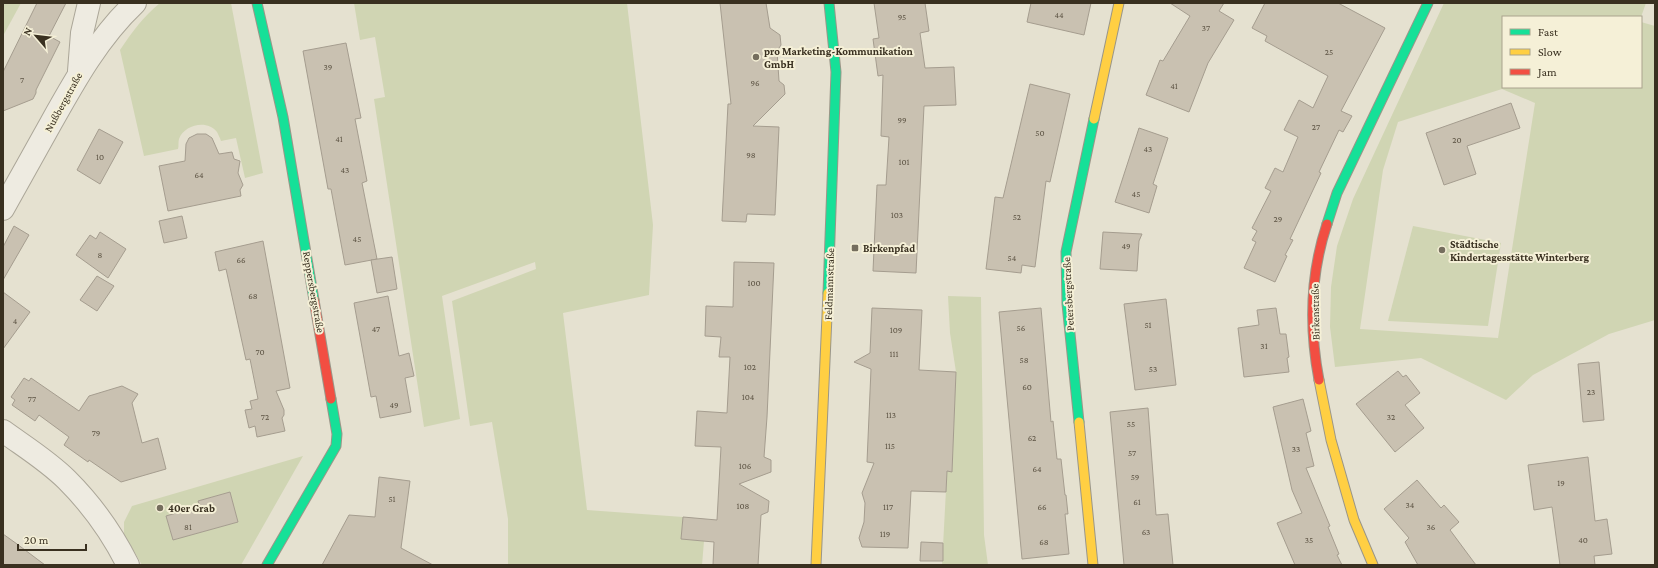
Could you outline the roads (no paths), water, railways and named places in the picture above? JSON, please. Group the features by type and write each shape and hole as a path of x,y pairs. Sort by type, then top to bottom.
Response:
{"street":[{"path":"79,72 82,33 90,3"},
{"name":"Nußbergstraße","path":"3,209 79,72 122,15 135,3"},
{"name":"Reppersbergstraße","path":"257,3 283,117 337,434 336,446 329,460 267,565"},
{"name":"Feldmannstraße","path":"816,565 829,275 836,72 829,3"},
{"name":"Petersbergstraße","path":"1093,565 1068,312 1066,252 1119,3"},
{"name":"Birkenstraße","path":"1373,565 1354,520 1328,426 1316,367 1312,299 1315,267 1320,244 1337,193 1428,3"},
{"path":"3,431 46,462 67,480 90,506 128,565"}],"place":[{"name":"pro Marketing-Kommunikation GmbH","path":"756,57"},
{"name":"Birkenpfad","path":"855,248"},
{"name":"Städtische Kindertagesstätte Winterberg","path":"1442,250"},
{"name":"40er Grab","path":"160,508"}]}
